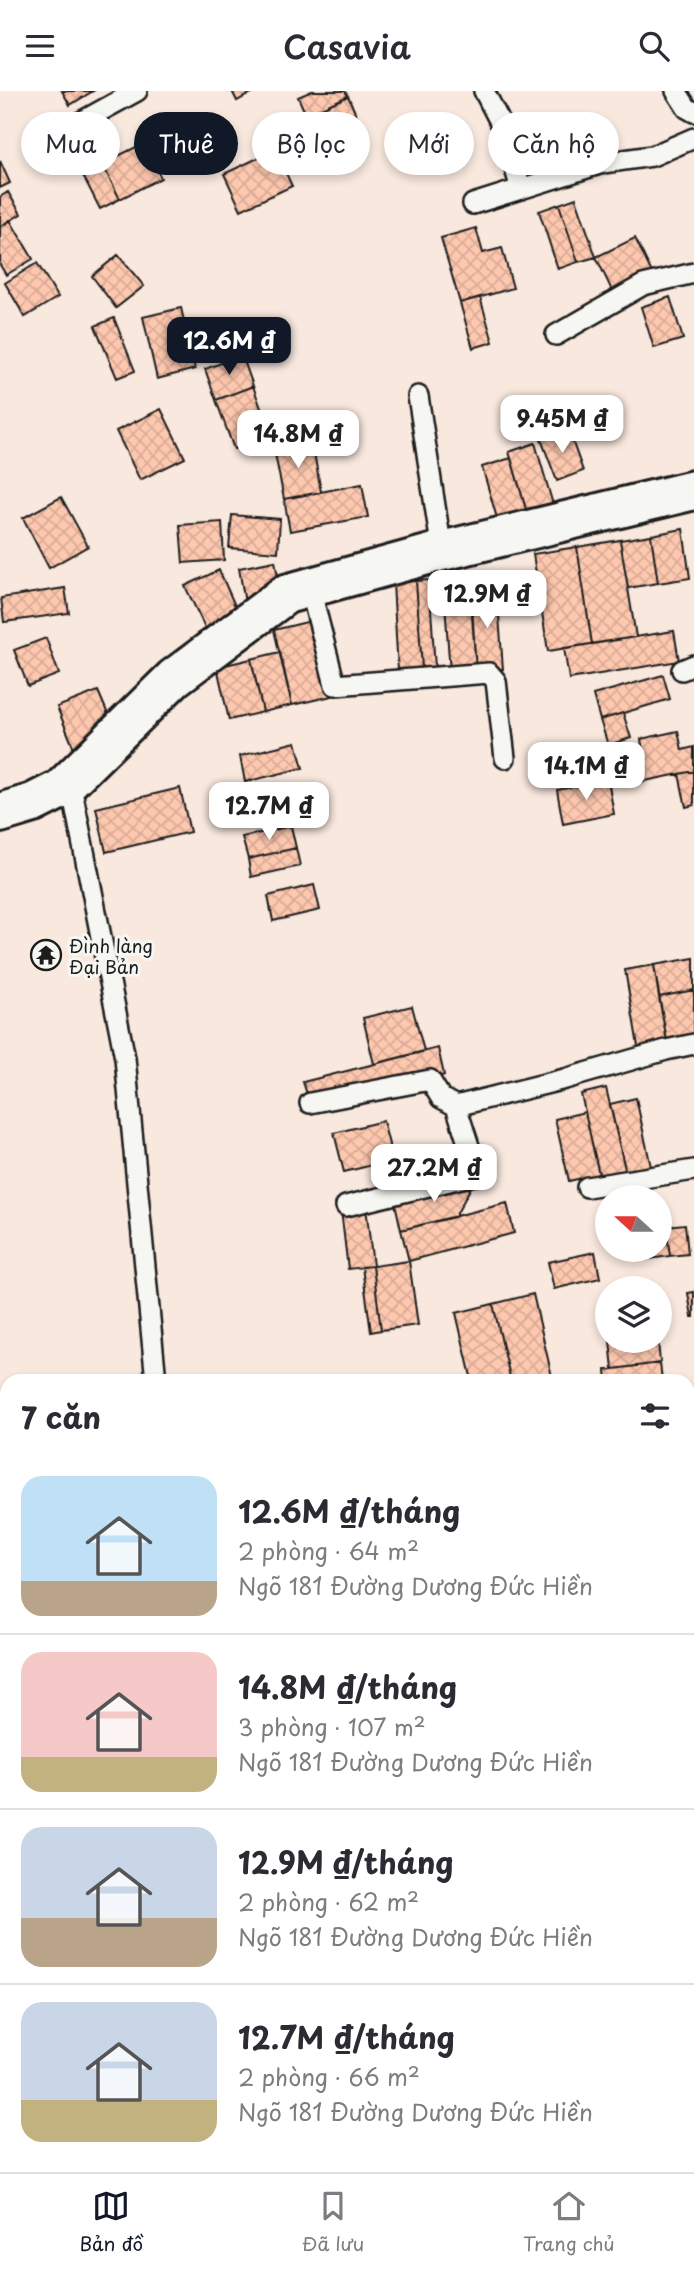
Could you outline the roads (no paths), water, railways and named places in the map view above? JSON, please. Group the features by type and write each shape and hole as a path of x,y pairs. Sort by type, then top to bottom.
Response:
{"street":[{"path":"0,813 33,803 61,789 174,678 286,594 442,551 694,490"}],"lane":[{"path":"99,112 137,91"},
{"path":"484,91 502,126 521,189"},
{"path":"676,91 687,108 694,113"},
{"path":"473,204 603,163 652,156 694,138"},
{"path":"556,335 643,285 694,273"},
{"path":"418,396 442,551"},
{"path":"310,588 335,685 489,673 496,681 505,758"},
{"path":"70,780 125,1058 155,1374"},
{"path":"310,1103 430,1080 441,1098 456,1106 694,1044"},
{"path":"346,1206 478,1174 456,1106"},
{"path":"587,1187 694,1170"}],"place":[{"name":"Đình làng Đại Bản","path":"46,955"}]}
